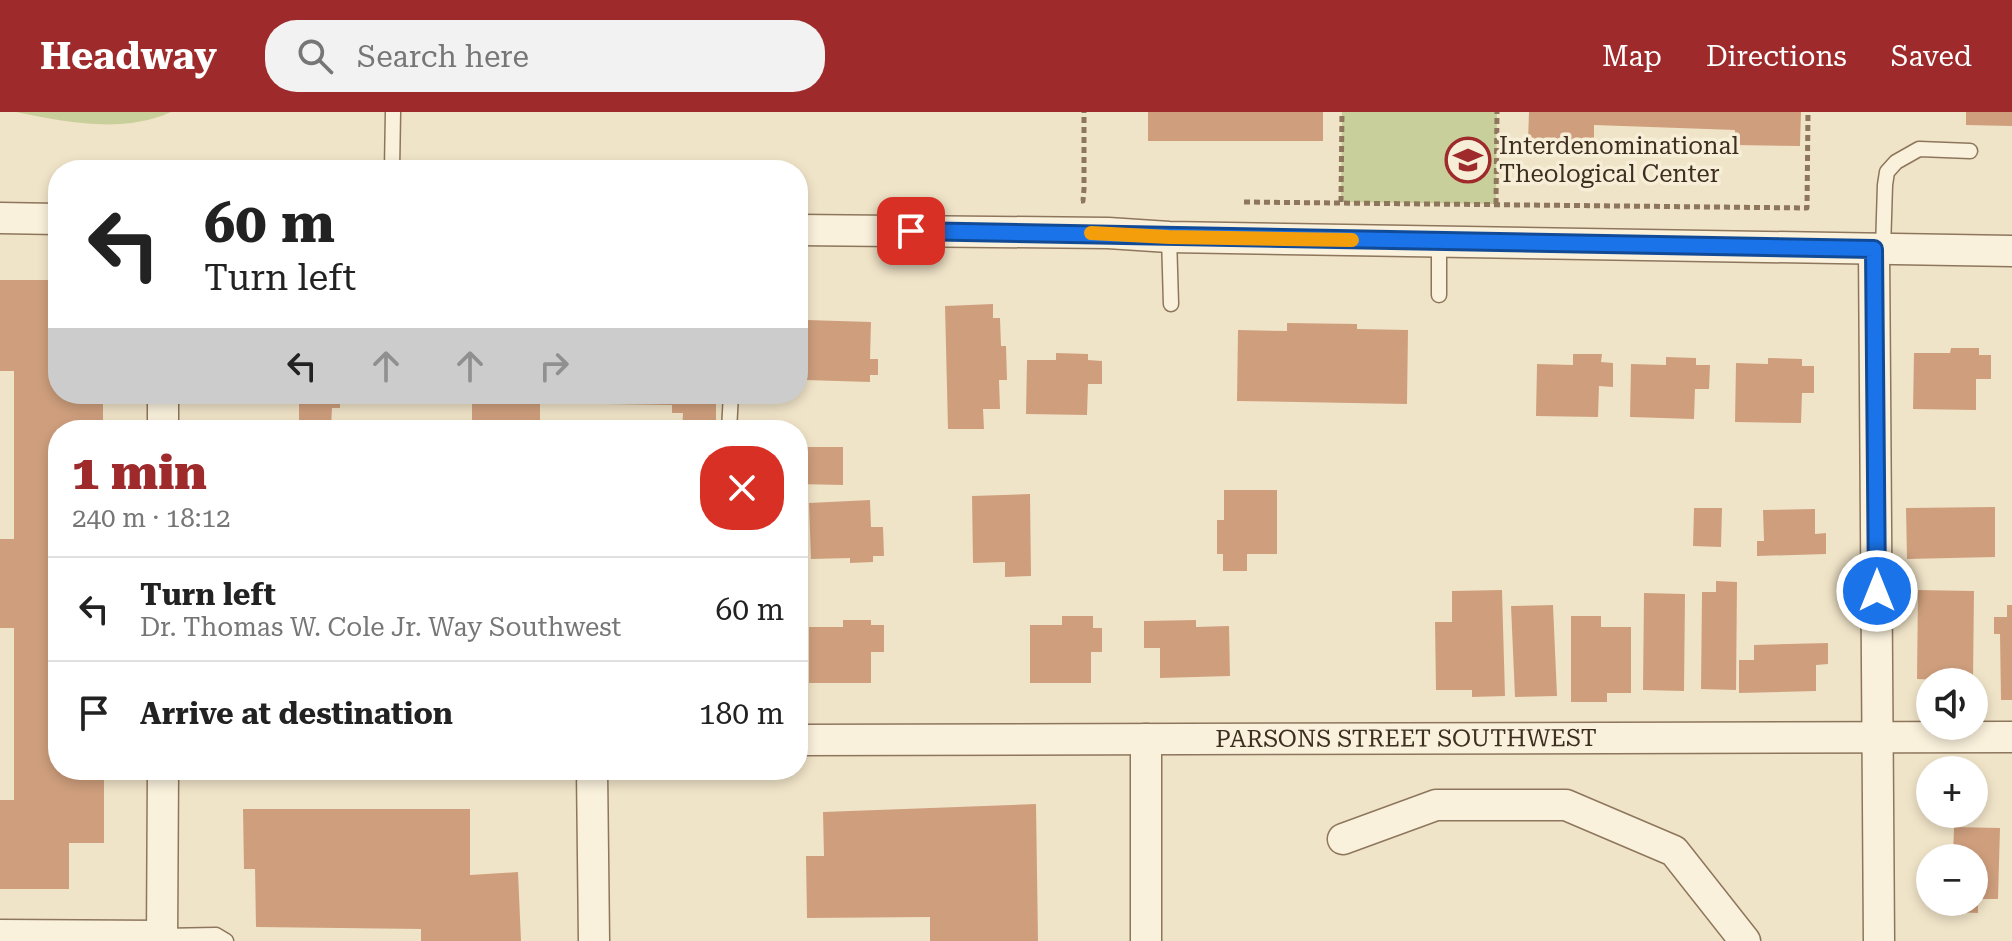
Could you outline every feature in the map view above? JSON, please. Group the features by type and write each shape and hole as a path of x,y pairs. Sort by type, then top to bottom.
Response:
{"street":[{"path":"0,218 48,219"},
{"path":"808,230 2012,251"},
{"path":"1878,249 1879,941"},
{"name":"PARSONS STREET SOUTHWEST","path":"808,740 2012,737"},
{"path":"1146,739 1146,941"},
{"path":"0,935 162,939 163,780"},
{"path":"592,780 594,941"},
{"path":"1343,839 1436,805 1566,805 1674,851 1745,941"}],"lane":[{"path":"392,160 393,112"},
{"path":"1878,249 1887,172 1896,162 1919,149 1970,151"},
{"path":"1169,237 1171,304"},
{"path":"1439,241 1439,295"},
{"path":"162,939 216,935 226,941"}],"path":[{"path":"1083,201 1084,112"},
{"path":"1341,202 1342,112"},
{"path":"1496,204 1497,112"},
{"path":"1232,202 1807,208 1808,112"},
{"path":"1068,200 1095,201"}],"green space":[{"path":"16,112 171,112 133,123 94,124"},
{"path":"1342,112 1497,112 1496,204 1341,202"}],"building":[{"path":"1148,112 1323,112 1323,141 1148,141"},
{"path":"1529,112 1801,112 1800,146 1735,145 1735,130 1594,125 1594,143 1528,141"},
{"path":"1966,112 2012,112 2012,126 1966,125"},
{"path":"0,280 48,280 48,404 103,404 103,420 48,420 48,780 104,780 104,843 69,843 69,889 0,889 0,800 14,800 14,628 0,628 0,539 14,539 14,371 0,371"},
{"path":"993,304 993,318 1000,318 1001,346 1006,346 1007,380 999,380 1000,409 983,409 984,429 948,429 945,306"},
{"path":"808,320 871,322 870,359 878,359 878,375 870,375 870,382 808,380"},
{"path":"1287,323 1357,324 1357,329 1408,330 1407,404 1237,401 1238,330 1287,331"},
{"path":"1951,348 1979,348 1979,355 1991,355 1991,379 1976,379 1976,410 1913,409 1914,353 1950,353"},
{"path":"1056,353 1088,354 1088,360 1102,361 1102,384 1088,384 1087,415 1026,414 1027,360 1056,360"},
{"path":"1573,354 1602,354 1601,362 1613,363 1613,387 1599,386 1598,417 1536,416 1537,364 1573,365"},
{"path":"1666,357 1696,358 1696,365 1710,365 1709,389 1695,389 1694,419 1630,417 1631,364 1666,365"},
{"path":"1768,358 1802,359 1802,366 1814,366 1814,393 1802,393 1801,423 1735,422 1736,363 1768,364"},
{"path":"299,404 340,404 340,408 332,408 331,420 299,420"},
{"path":"472,404 540,404 540,420 472,420"},
{"path":"606,404 716,404 716,420 683,420 683,413 672,413 672,405"},
{"path":"808,447 843,447 843,485 808,484"},
{"path":"1224,490 1277,490 1277,554 1247,554 1247,571 1223,571 1223,554 1217,554 1217,520 1224,520"},
{"path":"1030,494 1031,576 1005,577 1005,562 973,563 972,496"},
{"path":"870,500 871,527 883,527 884,556 873,556 873,562 850,563 850,558 811,559 809,503"},
{"path":"1995,507 1995,557 1907,559 1906,508"},
{"path":"1694,508 1722,508 1721,547 1693,546"},
{"path":"1815,509 1815,534 1826,533 1826,554 1757,556 1757,541 1764,541 1763,510"},
{"path":"1716,581 1737,582 1736,690 1701,689 1702,592 1716,592"},
{"path":"1502,590 1505,696 1472,697 1472,690 1436,690 1435,622 1452,622 1452,591"},
{"path":"1918,590 1974,591 1973,668 1917,668"},
{"path":"1644,593 1685,594 1684,691 1643,690"},
{"path":"1553,605 1557,696 1515,697 1511,606"},
{"path":"2007,605 2012,605 2012,700 2001,700 2000,634 1994,634 1994,617 2007,617"},
{"path":"1062,616 1093,616 1093,628 1102,628 1102,652 1091,652 1091,683 1030,683 1030,625 1062,625"},
{"path":"1571,616 1601,616 1601,627 1631,627 1631,693 1607,693 1607,702 1571,702"},
{"path":"843,620 871,620 871,625 884,625 884,652 871,652 871,683 809,683 809,627 843,627"},
{"path":"1196,620 1196,627 1229,626 1230,676 1160,678 1160,648 1144,648 1144,621"},
{"path":"1828,643 1828,664 1816,665 1816,691 1739,693 1739,660 1754,660 1754,645"},
{"path":"1036,804 1038,941 930,941 930,917 807,918 806,856 824,856 823,812"},
{"path":"243,809 470,809 470,875 518,872 521,941 421,941 421,929 256,927 255,869 244,869"},
{"path":"1954,828 2000,828 1998,899 1988,899 1988,844 1953,844"}],"slow traffic":[{"path":"1091,233 1352,240"}],"place":[{"name":"Interdenominational Theological Center","path":"1468,160"}],"route":[{"path":"911,231 1874,249 1877,591"}]}
